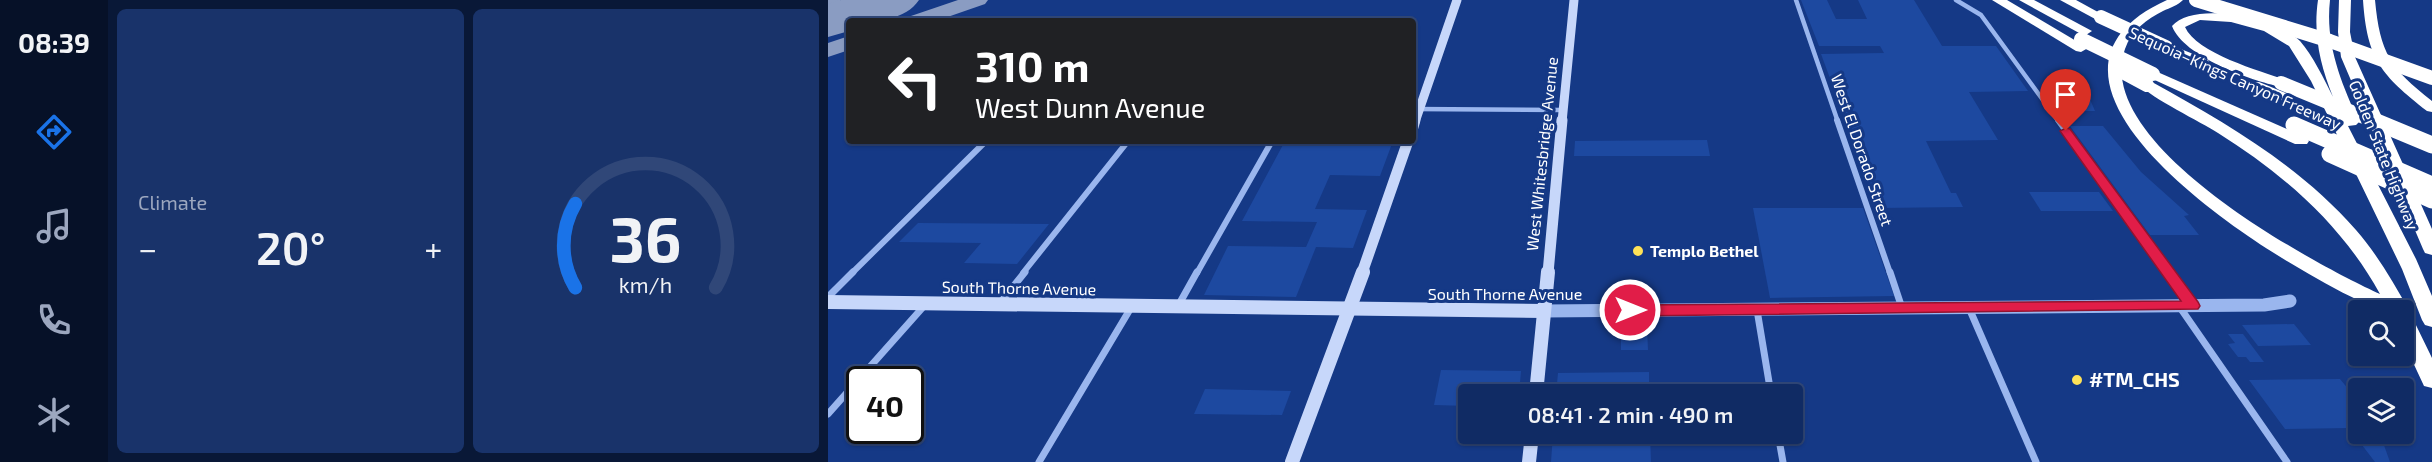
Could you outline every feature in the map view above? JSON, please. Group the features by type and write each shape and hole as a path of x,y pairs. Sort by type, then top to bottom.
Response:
{"highway":[{"path":"1998,0 2083,39"},
{"path":"2005,0 2152,74 2432,200"},
{"name":"Sequoia–Kings Canyon Freeway","path":"2025,0 2083,39 2152,74 2294,125 2432,184"},
{"name":"Sequoia–Kings Canyon Freeway","path":"2066,0 2166,47 2432,158"},
{"path":"2177,0 2145,16 2127,32 2121,42 2114,74 2116,88 2130,119 2160,156 2200,193 2248,229 2326,275 2377,300"},
{"path":"2196,0 2331,41 2432,78"},
{"name":"Golden State Highway","path":"2324,0 2322,27 2326,53 2335,83 2432,320"},
{"name":"Golden State Highway","path":"2345,0 2344,32 2348,57 2359,87 2432,249"},
{"path":"2369,0 2373,37 2382,57 2397,77 2432,108"},
{"path":"2411,269 2318,81 2294,43 2270,28 2232,18 2199,16 2184,21 2178,26 2182,37 2194,47 2281,84 2432,145"},
{"path":"2348,57 2432,210"},
{"path":"2152,74 2277,164 2319,200 2367,254 2392,300"},
{"path":"2414,319 2432,327"},
{"path":"2414,342 2432,380"}],"main road":[{"path":"1416,109 1457,0"},
{"name":"West Whitesbridge Avenue","path":"1537,384 1574,0"},
{"path":"1292,462 1350,309 1407,144"},
{"name":"South Thorne Avenue","path":"828,299 927,303 1544,311"},
{"path":"1529,462 1531,444"}],"street":[{"name":"West El Dorado Street","path":"1796,0 1902,308"},
{"path":"1956,0 1982,15 2193,306"},
{"path":"1416,109 1562,110"},
{"path":"828,299 983,144"},
{"path":"1000,304 1126,144"},
{"path":"1178,306 1270,144"},
{"name":"South Thorne Avenue","path":"1544,311 2193,306 2264,305 2290,301"},
{"path":"828,414 927,303"},
{"path":"1039,462 1133,306"},
{"path":"2179,306 2287,462"},
{"path":"1969,308 2036,462"},
{"path":"1757,309 1769,384"},
{"path":"1780,444 1783,462"}],"shaded area":[{"path":"1801,0 1827,0 1836,19 1867,19 1858,0 1914,0 1942,46 1996,46 2028,91 1969,92 1998,140 1926,141 1951,193 1956,193 1963,207 1878,208 1821,54 1884,53 1880,46 1819,46"},
{"path":"2049,97 2089,97 2095,111 2059,111"},
{"path":"2070,126 2103,126 2141,172 2189,215 2184,216 2199,235 2150,235"},
{"path":"1707,140 1710,156 1574,156 1575,141"},
{"path":"1283,144 1392,144 1380,176 1330,175 1315,209 1367,210 1353,248 1316,247 1296,297 1204,295 1228,246 1306,247 1317,222 1242,221"},
{"path":"2029,192 2099,192 2113,211 2041,211"},
{"path":"1753,208 1863,208 1894,296 1770,298"},
{"path":"918,223 1049,224 1017,264 964,263 981,243 899,242"},
{"path":"2294,324 2311,345 2258,346 2242,325"},
{"path":"1621,327 1647,327 1648,350 1621,350"},
{"path":"2228,334 2243,334 2264,362 2250,362 2246,357 2238,357 2228,344 2235,343"},
{"path":"1441,370 1521,371 1520,384 1458,384 1458,406 1434,405"},
{"path":"1649,372 1649,384 1557,384 1558,373"},
{"path":"2340,379 2348,389 2348,428 2285,429 2249,380"},
{"path":"1205,389 1291,391 1282,415 1194,414"},
{"path":"1552,444 1650,444 1651,462 1551,462"},
{"path":"2361,444 2384,444 2390,462 2375,462"}],"taxiway":[{"path":"924,18 978,0"},
{"path":"828,50 846,44"}],"runway":[{"path":"828,21 894,0"}],"place":[{"name":"Templo Bethel","path":"1638,251"},
{"name":"#TM_CHS","path":"2077,380"}],"route":[{"path":"1630,310 2193,306 2066,131"}]}
